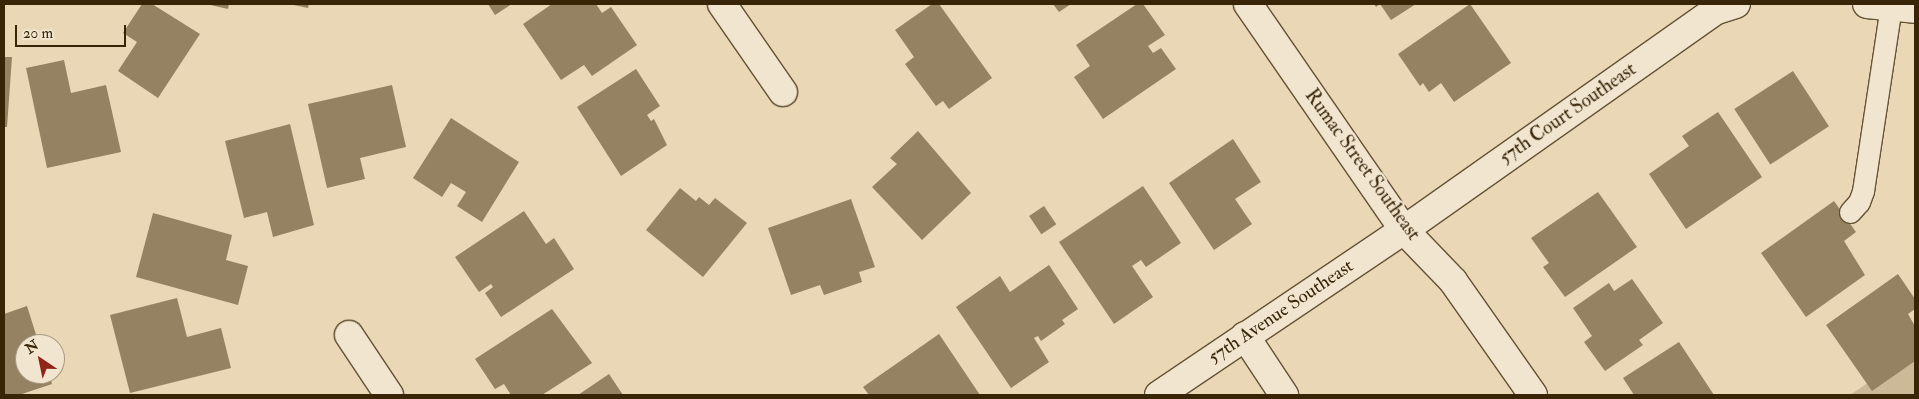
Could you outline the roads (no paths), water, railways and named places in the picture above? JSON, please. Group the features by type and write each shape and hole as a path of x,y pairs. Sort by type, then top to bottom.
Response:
{"street":[{"path":"722,4 783,92"},
{"name":"Rumac Street Southeast","path":"1248,4 1404,230 1453,281 1533,395"},
{"name":"57th Court Southeast","path":"1404,230 1714,11 1736,4"},
{"name":"57th Avenue Southeast","path":"1159,395 1404,230"},
{"path":"348,335 389,395"},
{"path":"1245,336 1284,395"}],"lane":[{"path":"1850,212 1859,202 1863,191 1891,6"}]}
